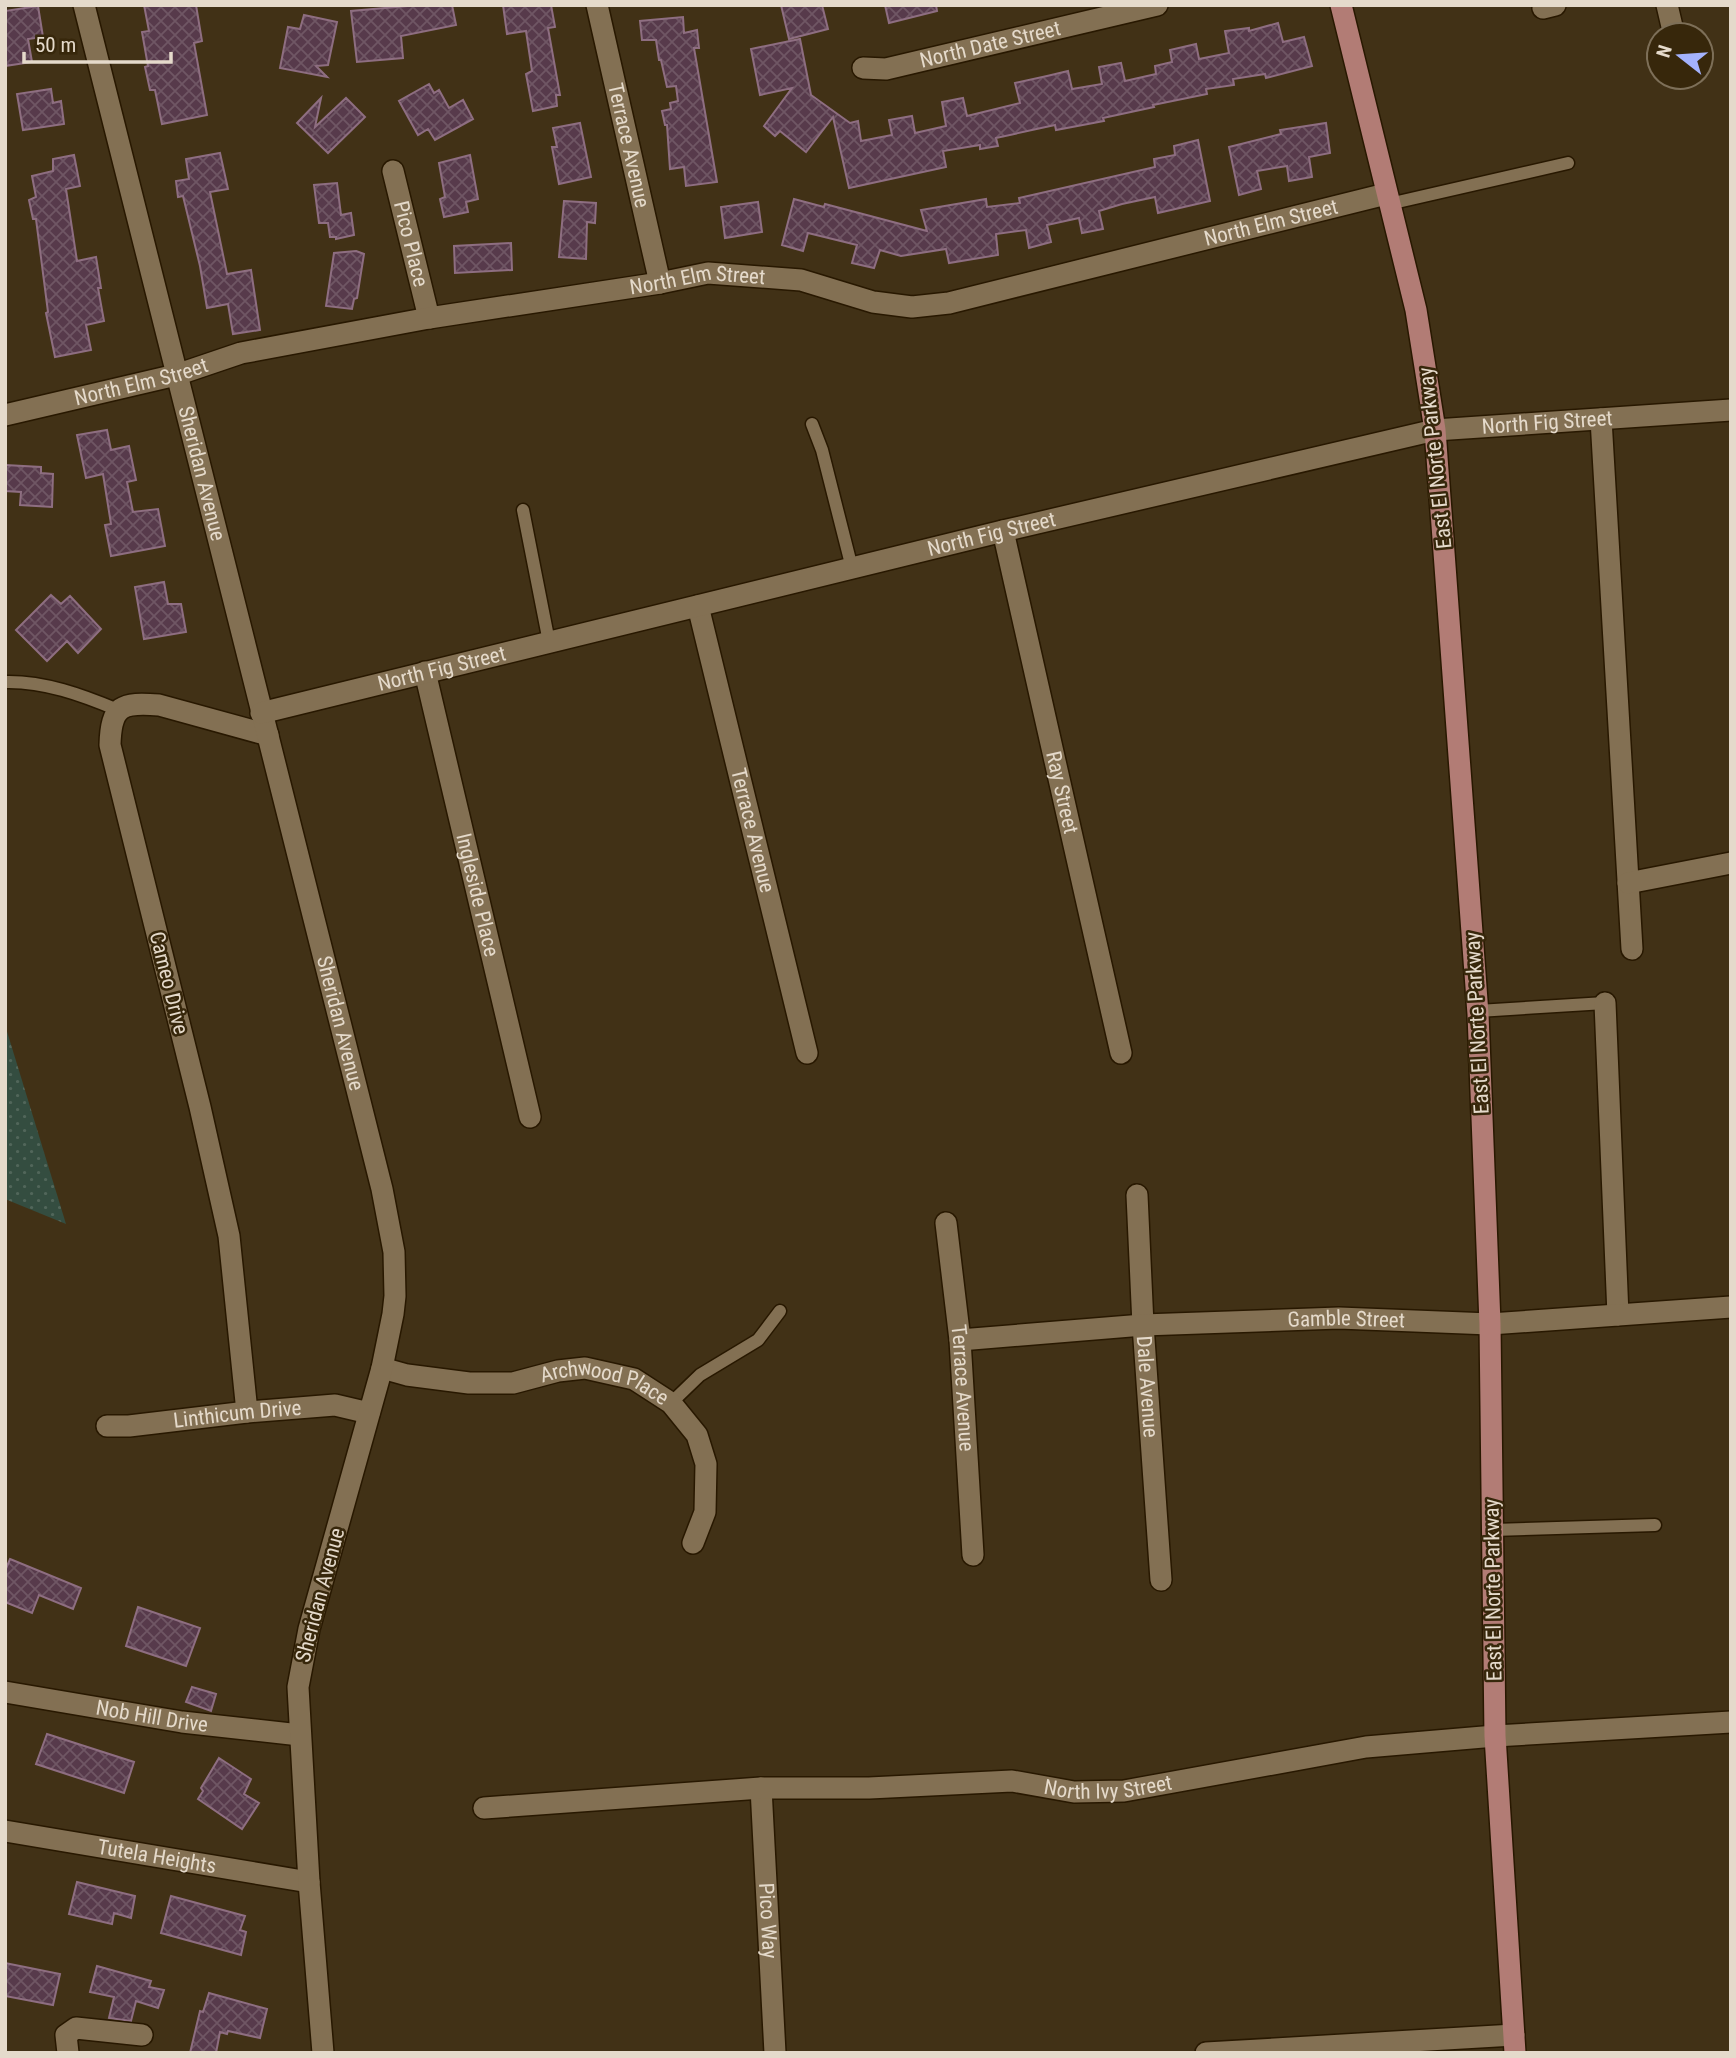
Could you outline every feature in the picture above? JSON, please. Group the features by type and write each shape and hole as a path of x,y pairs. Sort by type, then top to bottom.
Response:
{"main road":[{"name":"East El Norte Parkway","path":"1341,5 1416,310 1435,430 1478,1011 1490,1324 1495,1737 1515,2044"}],"street":[{"name":"Sheridan Avenue","path":"84,5 268,735 390,1226 394,1252 395,1296 382,1368 304,1649 298,1687 309,1882 323,2053"},
{"name":"Terrace Avenue","path":"597,5 660,283"},
{"name":"North Date Street","path":"863,68 886,69 1157,5"},
{"name":"Pico Place","path":"393,171 429,318"},
{"name":"North Elm Street","path":"5,415 176,375 241,353 429,318 660,283 708,273 800,280 873,302 912,307 948,303 1388,199"},
{"name":"North Fig Street","path":"261,713 1003,530 1435,430 1731,410"},
{"path":"1601,419 1632,948"},
{"name":"Ray Street","path":"1003,530 1121,1053"},
{"name":"Terrace Avenue","path":"698,606 807,1053"},
{"name":"Ingleside Place","path":"425,672 530,1117"},
{"path":"118,710 129,704 159,705 268,735"},
{"name":"Cameo Drive","path":"118,710 111,729 110,746 200,1107 229,1236 247,1412"},
{"path":"1628,883 1731,863"},
{"path":"1605,1003 1618,1315"},
{"name":"Dale Avenue","path":"1137,1195 1161,1580"},
{"name":"Terrace Avenue","path":"946,1223 960,1340 972,1555"},
{"name":"Gamble Street","path":"960,1340 1143,1325 1339,1318 1490,1324 1731,1307"},
{"name":"Archwood Place","path":"382,1368 407,1375 469,1383 513,1383 558,1371 585,1368 634,1379 671,1403 696,1435 706,1464 705,1512 693,1543"},
{"name":"Linthicum Drive","path":"107,1426 335,1405 369,1413"},
{"name":"Nob Hill Drive","path":"5,1692 182,1722 300,1735"},
{"name":"North Ivy Street","path":"484,1808 761,1788 869,1788 1012,1781 1074,1792 1124,1791 1366,1747 1731,1722"},
{"name":"Pico Way","path":"761,1788 775,2053"},
{"name":"Tutela Heights","path":"5,1831 309,1882"},
{"path":"68,2053 66,2035 76,2028 142,2035"},
{"path":"1206,2053 1515,2044"}],"lane":[{"path":"1388,199 1568,163"},
{"path":"812,424 822,450 852,568"},
{"path":"523,509 549,642"},
{"path":"5,682 23,681 80,695 118,710"},
{"path":"1478,1011 1605,1003"},
{"path":"671,1403 700,1375 758,1340 780,1311"},
{"path":"1493,1530 1655,1525"}],"green space":[{"path":"5,1025 66,1224 5,1199"}],"building":[{"path":"144,5 196,5 202,41 194,43 207,115 162,124 155,90 150,90 145,67 148,66 142,32 149,31"},
{"path":"452,5 456,25 401,36 403,58 357,62 351,11"},
{"path":"503,5 551,5 555,27 548,28 560,95 556,95 557,106 533,111 526,74 532,71 526,31 507,34"},
{"path":"781,5 822,5 828,29 789,39"},
{"path":"885,5 936,5 937,11 889,23"},
{"path":"38,6 43,37 28,39 32,62 5,66 5,11"},
{"path":"304,15 337,22 328,65 316,66 327,77 280,68 288,27 300,29"},
{"path":"683,17 684,33 697,30 699,48 694,48 717,182 686,186 684,167 670,169 667,125 662,111 671,109 670,103 678,101 676,86 667,87 656,40 642,40 640,21"},
{"path":"1278,23 1283,42 1304,37 1312,66 1266,78 1265,74 1233,79 1234,85 1206,89 1207,94 1103,118 1104,121 1056,130 1055,125 996,138 998,146 980,149 980,145 943,151 946,167 849,188 833,117 806,152 780,131 775,136 764,126 792,88 760,95 751,49 800,39 811,95 850,123 858,121 861,141 892,135 889,120 912,116 915,133 946,126 942,102 963,98 967,116 1020,103 1015,83 1068,71 1072,89 1102,84 1099,67 1121,63 1125,81 1156,74 1155,66 1172,62 1170,50 1196,44 1199,59 1229,53 1225,31 1249,28 1249,31"},
{"path":"429,84 434,93 439,90 449,108 463,100 473,119 435,140 428,129 418,135 399,101"},
{"path":"51,89 53,103 61,101 64,124 23,130 17,94"},
{"path":"321,98 315,127 346,98 365,117 328,153 297,123"},
{"path":"580,123 591,177 559,184 552,147 557,147 553,128"},
{"path":"1326,123 1330,153 1309,157 1312,177 1289,181 1287,166 1257,171 1261,189 1239,195 1229,147 1281,134 1280,130"},
{"path":"1198,140 1210,201 1158,213 1155,197 1122,204 1099,211 1103,229 1082,233 1079,218 1047,225 1051,242 1029,248 1026,230 996,234 998,255 949,263 946,249 901,256 880,250 874,268 852,263 857,245 808,233 803,251 782,245 794,199 824,207 825,204 927,231 921,210 986,199 987,207 1020,203 1019,198 1155,167 1154,159 1175,155 1174,146"},
{"path":"220,153 228,189 210,192 227,274 251,270 260,330 233,334 228,304 207,308 183,196 178,197 176,181 189,179 186,159"},
{"path":"74,155 80,186 66,189 77,261 96,257 104,321 86,325 91,350 55,357 46,313 36,219 33,219 29,200 36,197 32,176 53,171 53,159"},
{"path":"470,155 478,199 466,202 468,212 444,217 440,199 445,197 439,163"},
{"path":"337,183 341,215 351,213 354,235 336,239 330,237 328,223 319,223 314,185"},
{"path":"564,201 596,203 595,223 587,222 586,259 559,257"},
{"path":"758,202 762,232 725,238 721,207"},
{"path":"511,243 512,270 455,273 454,246"},
{"path":"356,251 364,254 357,298 354,299 352,309 326,306 334,253"},
{"path":"107,430 111,450 129,446 136,480 127,482 133,512 158,509 165,546 111,556 105,525 111,524 103,474 86,478 77,435"},
{"path":"5,465 41,467 41,473 53,474 52,507 20,505 21,492 5,491"},
{"path":"164,582 168,604 181,604 186,632 144,639 135,587"},
{"path":"51,595 61,604 70,596 101,629 78,653 67,641 47,661 16,630"},
{"path":"10,1559 81,1588 73,1609 39,1595 32,1613 5,1602 5,1571"},
{"path":"138,1607 200,1628 186,1666 126,1646"},
{"path":"192,1687 216,1694 211,1711 186,1702"},
{"path":"47,1734 134,1762 124,1793 36,1764"},
{"path":"219,1758 251,1779 244,1794 259,1803 242,1829 198,1799 203,1791 201,1788"},
{"path":"77,1882 135,1896 131,1918 114,1913 112,1924 69,1914"},
{"path":"171,1896 245,1916 240,1930 246,1932 241,1955 161,1933"},
{"path":"5,1963 60,1974 53,2005 5,1996"},
{"path":"97,1966 151,1981 149,1987 164,1990 158,2008 136,2001 131,2021 109,2018 114,1997 90,1992"},
{"path":"209,1993 267,2009 260,2038 228,2031 227,2034 220,2032 216,2053 190,2053 200,2011 203,2012"}]}
